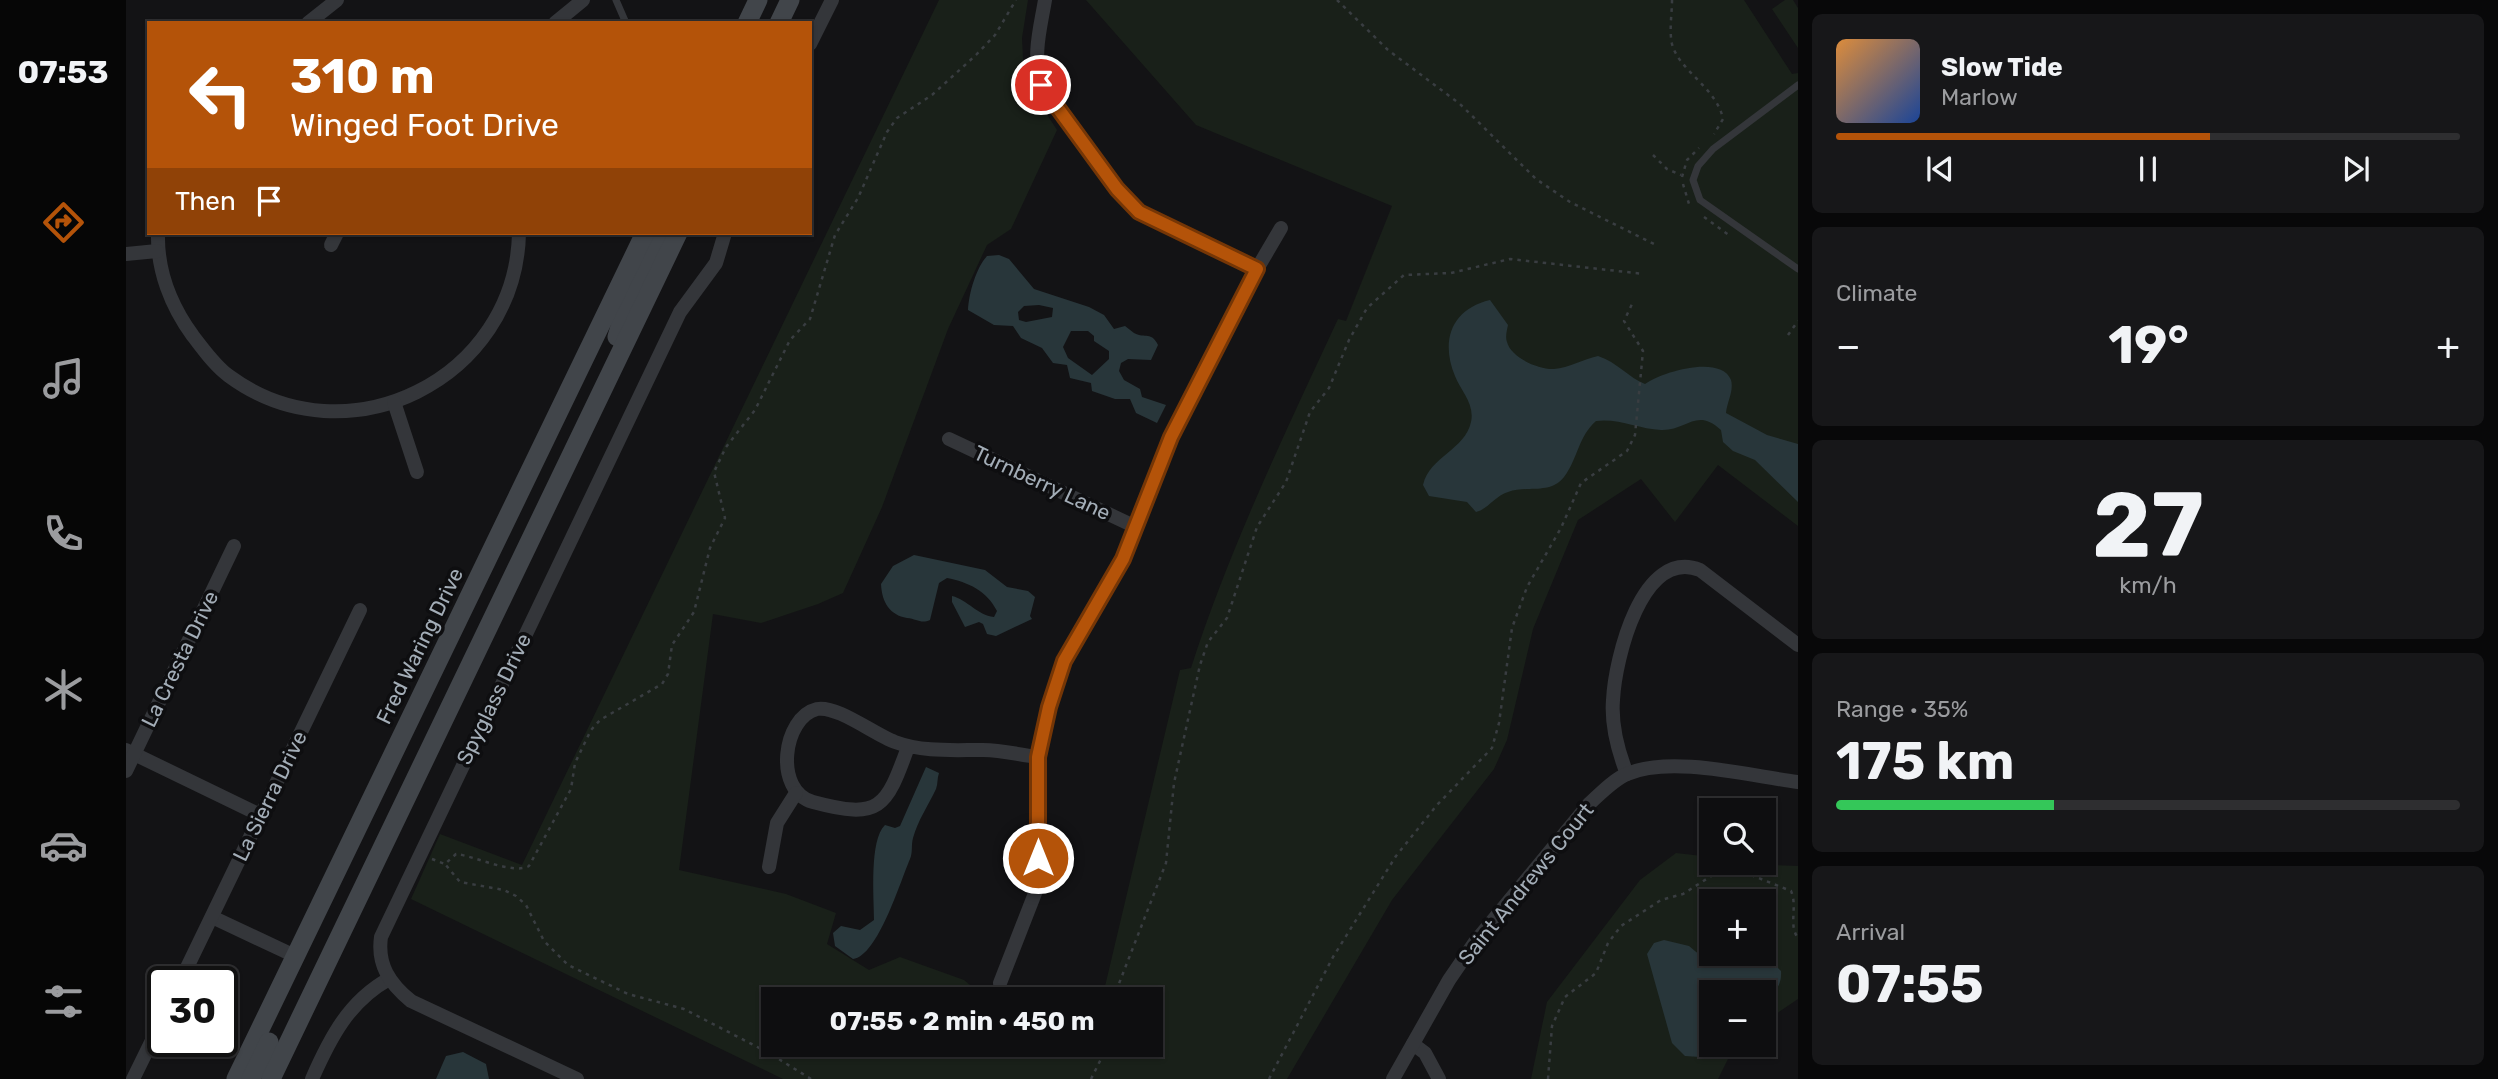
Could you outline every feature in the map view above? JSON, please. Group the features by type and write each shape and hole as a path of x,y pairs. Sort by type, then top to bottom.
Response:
{"main road":[{"path":"748,21 758,0"},
{"path":"781,14 790,0"},
{"name":"Fred Waring Drive","path":"236,1079 644,235"},
{"path":"605,383 626,306 659,235"},
{"path":"271,1079 677,235"},
{"path":"251,1079 302,973 301,963 295,956"}],"street":[{"path":"310,21 337,0"},
{"path":"557,21 583,0"},
{"path":"812,40 832,0"},
{"path":"1045,0 1036,44 1036,66 1041,85 1117,189 1139,212 1257,269"},
{"path":"1000,983 1039,883 1038,757 1049,707 1064,661 1123,559 1171,437 1257,269 1281,228"},
{"path":"158,235 163,274 183,322 227,375 275,402 325,413 351,412 394,402 453,372 479,342 507,296 515,274 519,235"},
{"name":"Spyglass Drive","path":"389,979 380,961 383,927 680,312 716,263 723,235"},
{"path":"126,254 158,251"},
{"path":"394,402 417,472"},
{"name":"Turnberry Lane","path":"949,439 1136,527"},
{"name":"La Cresta Drive","path":"126,771 130,752 234,546"},
{"path":"1627,774 1613,723 1617,674 1628,631 1643,599 1662,572 1681,565 1700,569 1798,645"},
{"name":"La Sierra Drive","path":"188,966 360,610"},
{"path":"908,747 890,793 877,806 857,810 822,804 796,793 787,778 792,735 806,714 825,709 908,747 958,752 994,750 1038,757"},
{"path":"130,752 260,816"},
{"name":"Saint Andrews Court","path":"1393,1079 1449,980 1475,942 1589,804 1627,774 1664,766 1798,782"},
{"path":"769,867 777,824 796,793"},
{"path":"212,917 295,956"},
{"path":"312,1079 333,1032 369,990 389,979 411,1001 576,1079"},
{"path":"1413,1044 1424,1053 1439,1079"},
{"path":"133,1079 147,1051"}],"lane":[{"path":"616,0 625,21"},
{"path":"1798,85 1713,149 1698,166 1693,180 1700,200 1798,269"}],"path":[{"path":"811,1079 777,1057 684,1009 628,994 568,965 544,941 522,900 504,890 460,883 445,864 456,854 481,858 516,870 529,866 571,789 575,763 591,730 600,720 662,684 668,674 672,645 694,612 710,548 724,525 725,518 714,472 726,447 755,410 790,340 810,319 835,235 858,198 887,132 897,117 932,95 976,55 995,35 1016,0"},
{"path":"1338,0 1406,65 1460,104 1536,179 1581,208 1656,245"},
{"path":"1672,0 1671,32 1675,52 1703,83 1722,112 1721,127 1714,135"},
{"path":"1704,143 1687,160 1682,176 1685,200 1737,240"},
{"path":"1653,155 1667,169 1682,176"},
{"path":"1118,987 1166,863 1174,783 1199,665 1208,642 1227,618 1258,527 1286,482 1310,412 1329,388 1349,340 1367,308 1404,275 1451,273 1510,259 1563,267 1622,269 1644,274"},
{"path":"1269,1079 1333,957 1396,856 1466,772 1492,748 1499,723 1512,628 1527,587 1581,483 1627,451 1635,435 1643,351 1624,321 1633,302"},
{"path":"1788,335 1798,321"},
{"path":"1548,1079 1552,1026 1565,997 1596,973 1608,943 1620,926 1661,900 1683,894 1716,873 1746,873 1791,891 1795,908 1794,928 1798,938"},
{"path":"1091,1079 1102,1057"}],"shaded area":[{"path":"939,0 1028,0 1022,38 1024,79 1057,130 1011,229 987,245 948,329 882,507 843,593 761,623 713,614 679,870 786,894 836,913 827,944 869,970 900,957 964,980 972,987 761,987 761,1057 1163,1057 1163,987 1105,987 1180,670 1191,668 1223,578 1259,491 1338,319 1346,321 1392,206 1196,125 1086,0 1744,0 1792,74 1798,73 1798,526 1718,465 1675,522 1641,479 1578,520 1533,629 1507,740 1494,769 1392,900 1287,1079 783,1079 411,899 440,834 522,865"},
{"path":"1785,0 1793,0 1798,8 1798,48 1772,9"},
{"path":"999,255 1009,259 1034,289 1089,307 1104,315 1114,329 1125,326 1138,335 1153,338 1158,345 1151,360 1128,359 1121,363 1119,371 1124,380 1140,389 1142,397 1166,405 1157,423 1136,413 1130,399 1115,399 1092,391 1091,383 1070,378 1067,365 1053,363 1042,348 1021,338 1013,326 994,325 968,310 974,281 987,256","holes":["1024,306 1053,308 1052,317 1026,322 1019,320 1018,312","1071,331 1088,331 1094,336 1094,341 1109,351 1109,359 1092,375 1068,358 1063,347"]},
{"path":"1490,300 1508,325 1506,338 1510,348 1520,358 1541,367 1560,368 1598,356 1645,384 1664,375 1690,368 1716,368 1725,372 1732,384 1726,413 1767,435 1798,444 1798,502 1755,460 1733,451 1723,442 1721,430 1705,420 1661,430 1612,421 1596,421 1585,434 1569,470 1552,486 1508,492 1476,512 1467,502 1429,496 1423,485 1427,475 1468,432 1472,415 1451,363 1449,339 1458,319 1466,311"},
{"path":"914,555 985,570 1007,587 1028,591 1035,597 1030,616 1032,619 996,636 987,634 983,624 979,622 965,627 952,602 952,596 988,616 994,617 997,611 988,598 976,588 947,578 939,583 930,620 921,621 896,614 885,602 881,584 893,566"},
{"path":"926,767 939,773 937,785 915,831 910,859 879,932 862,955 853,959 835,946 833,933 841,926 860,930 874,920 874,856 880,832 885,825 895,828 900,826"},
{"path":"1676,853 1699,856 1699,875 1776,875 1776,865 1798,866 1798,999 1776,1014 1776,980 1699,980 1699,1057 1729,1057 1718,1079 1531,1079 1547,1002 1640,880"},
{"path":"1664,940 1689,946 1699,954 1699,966 1776,966 1781,971 1779,985 1776,989 1776,980 1699,980 1699,1057 1685,1056 1672,1043 1647,954 1654,943"},
{"path":"463,1052 486,1064 489,1079 436,1079 446,1056"}],"route":[{"path":"1038,858 1038,757 1049,707 1064,661 1123,559 1171,437 1257,269 1139,212 1117,189 1041,85"}]}
